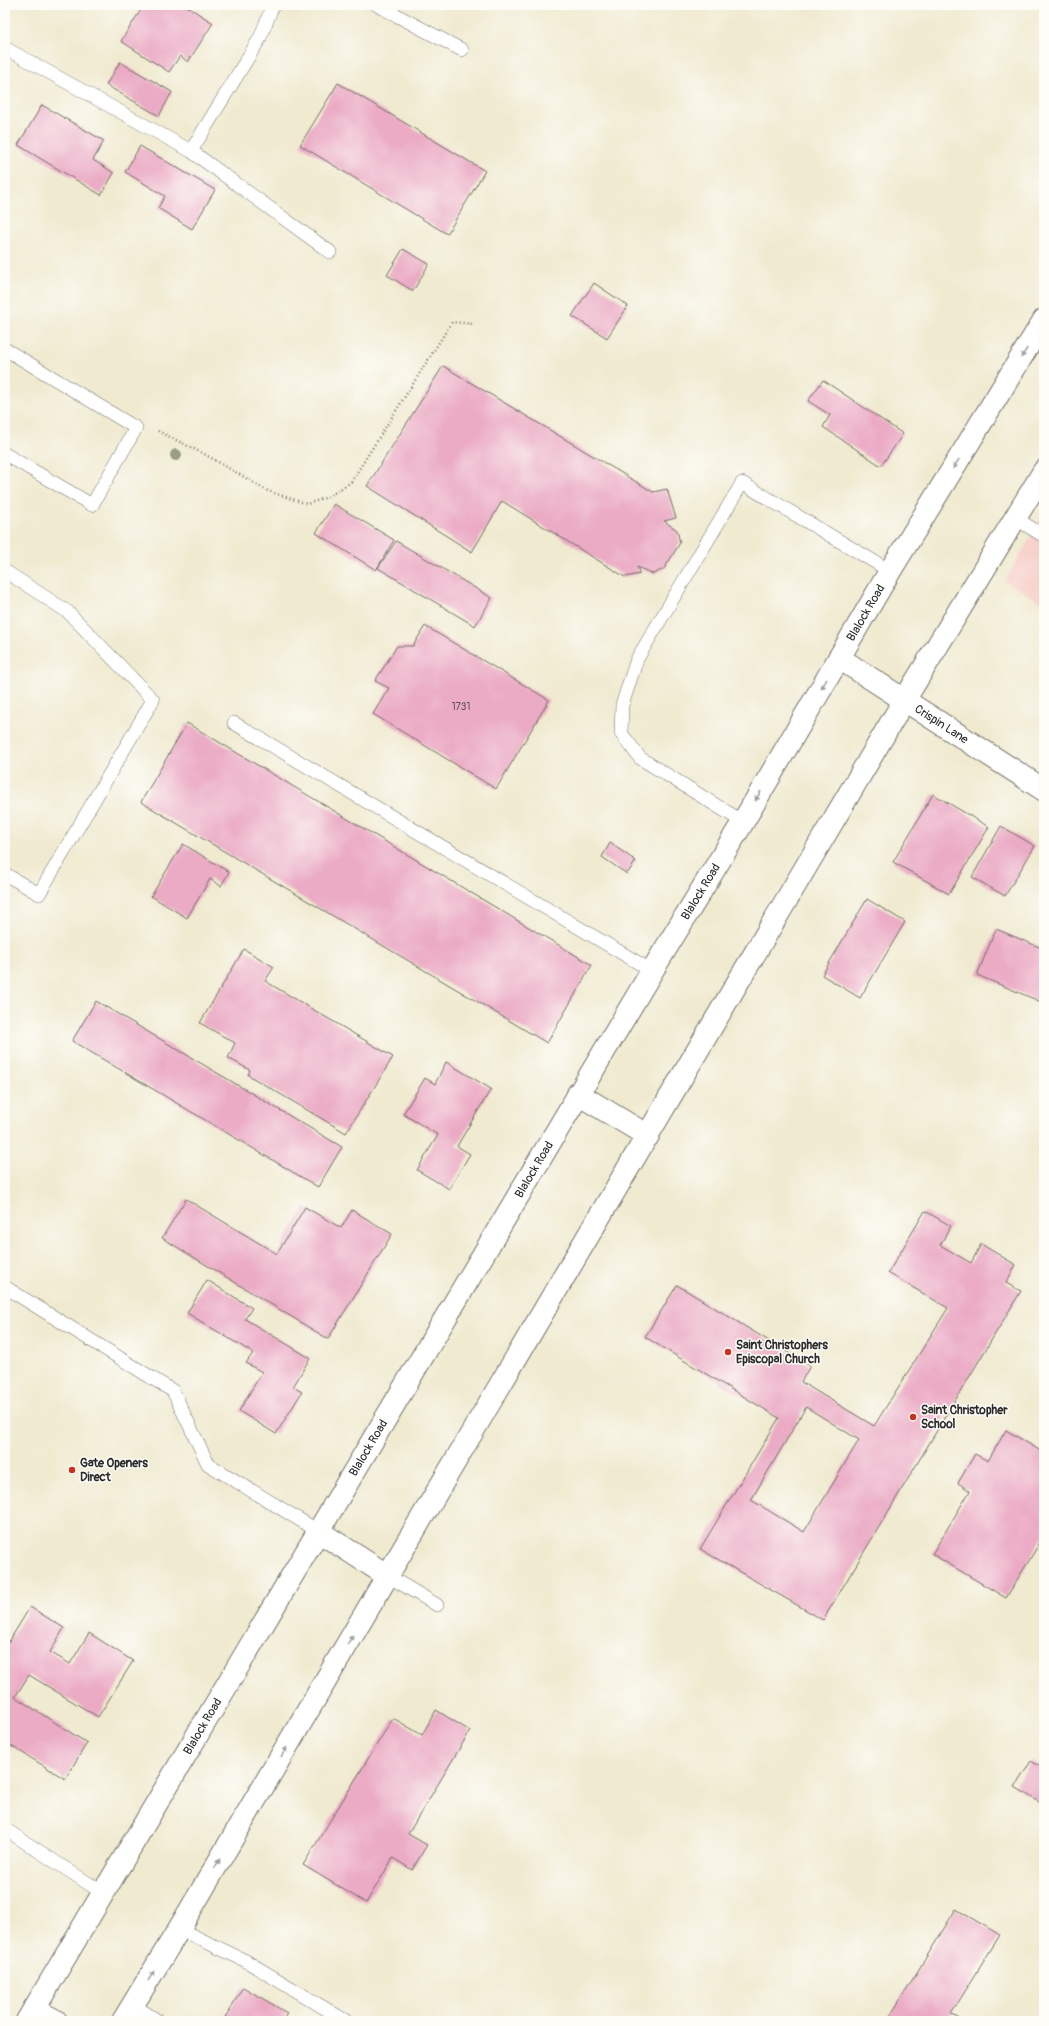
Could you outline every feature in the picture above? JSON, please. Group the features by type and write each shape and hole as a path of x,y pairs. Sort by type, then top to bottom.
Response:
{"main road":[{"name":"Blalock Road","path":"30,2015 578,1094 743,822 890,571 1044,320"},
{"path":"128,2013 388,1576 905,699 1044,471"},
{"name":"Crispin Lane","path":"839,658 905,699 1044,790"},
{"path":"578,1094 648,1136"},
{"path":"318,1531 388,1576"},
{"path":"30,2015 56,2021"}],"lane":[{"path":"191,151 260,38 273,5"},
{"path":"377,5 462,50"},
{"path":"5,48 191,151 330,252"},
{"path":"5,349 136,428 92,505 5,454"},
{"path":"743,822 640,758 621,733 622,705 637,659 742,483 890,571"},
{"path":"1015,518 1044,536"},
{"path":"5,571 68,612 153,700 38,894 5,874"},
{"path":"234,724 652,971"},
{"path":"5,1287 174,1391 208,1464 318,1531"},
{"path":"388,1576 437,1605"},
{"path":"5,1829 103,1893"},
{"path":"179,1929 246,1961 346,2021"},
{"path":"128,2013 158,2021"}],"path":[{"path":"136,428 160,431 268,491 307,504 328,497 351,482 452,322 474,324"}],"shaded area":[{"path":"1044,513 1044,604 1005,581"}],"building":[{"path":"144,5 185,5 213,23 188,62 180,56 169,72 121,41"},
{"path":"120,62 172,92 159,116 106,85"},
{"path":"338,83 485,171 447,234 300,145"},
{"path":"42,105 104,141 93,160 114,173 101,195 18,145"},
{"path":"140,146 215,190 192,229 158,208 165,196 125,172"},
{"path":"403,249 429,264 413,291 387,275"},
{"path":"594,283 628,306 607,338 572,316"},
{"path":"443,366 653,492 667,489 676,518 664,521 677,530 680,543 664,569 653,574 637,567 640,574 625,577 502,501 472,552 367,486"},
{"path":"823,380 903,434 881,466 823,427 830,415 808,401"},
{"path":"334,504 394,540 376,570 316,533"},
{"path":"396,541 492,598 475,626 378,568"},
{"path":"425,626 549,700 496,789 373,714 389,688 375,681 397,646 413,646"},
{"path":"187,723 592,965 547,1043 141,802"},
{"path":"933,794 989,827 949,894 893,862"},
{"path":"1001,826 1035,846 1005,896 972,877"},
{"path":"610,843 636,861 627,874 602,857"},
{"path":"183,844 229,872 221,886 210,879 187,918 151,896"},
{"path":"867,899 905,922 860,998 822,975"},
{"path":"996,929 1044,949 1044,1003 977,975"},
{"path":"244,949 274,967 265,981 393,1057 346,1133 248,1075 250,1070 228,1058 235,1043 200,1023"},
{"path":"96,1001 342,1147 318,1187 72,1041"},
{"path":"446,1062 491,1089 457,1146 470,1154 449,1189 417,1170 438,1135 403,1114 425,1078 435,1084"},
{"path":"186,1199 277,1254 305,1207 341,1228 352,1210 392,1234 328,1339 162,1238"},
{"name":"Saint Christopher School","path":"925,1211 951,1226 940,1245 971,1263 981,1244 1016,1265 1006,1283 1021,1291 823,1620 700,1549 779,1418 645,1337 677,1285 810,1366 801,1382 874,1426 948,1308 888,1273","holes":["806,1407 859,1440 804,1532 751,1500"]},
{"path":"207,1280 252,1308 245,1319 310,1358 293,1387 302,1392 276,1434 239,1411 262,1372 246,1363 253,1353 187,1313"},
{"path":"1006,1430 1044,1453 1044,1536 1006,1598 932,1554 970,1491 958,1483 975,1454 988,1461"},
{"path":"30,1607 64,1628 50,1652 70,1664 89,1633 133,1661 98,1717 29,1675 15,1697 87,1743 65,1779 5,1742 5,1641 8,1643"},
{"path":"436,1710 470,1731 408,1834 427,1845 412,1870 393,1858 366,1903 303,1865 393,1718 422,1735"},
{"path":"1031,1761 1044,1769 1044,1805 1015,1787"},
{"path":"956,1909 1000,1935 951,2014 963,2021 887,2021"},
{"path":"243,1987 287,2013 283,2021 223,2021"}],"place":[{"name":"Saint Christophers Episcopal Church","path":"728,1352"},
{"name":"Saint Christopher School","path":"913,1417"},
{"name":"Gate Openers Direct","path":"72,1470"}]}
